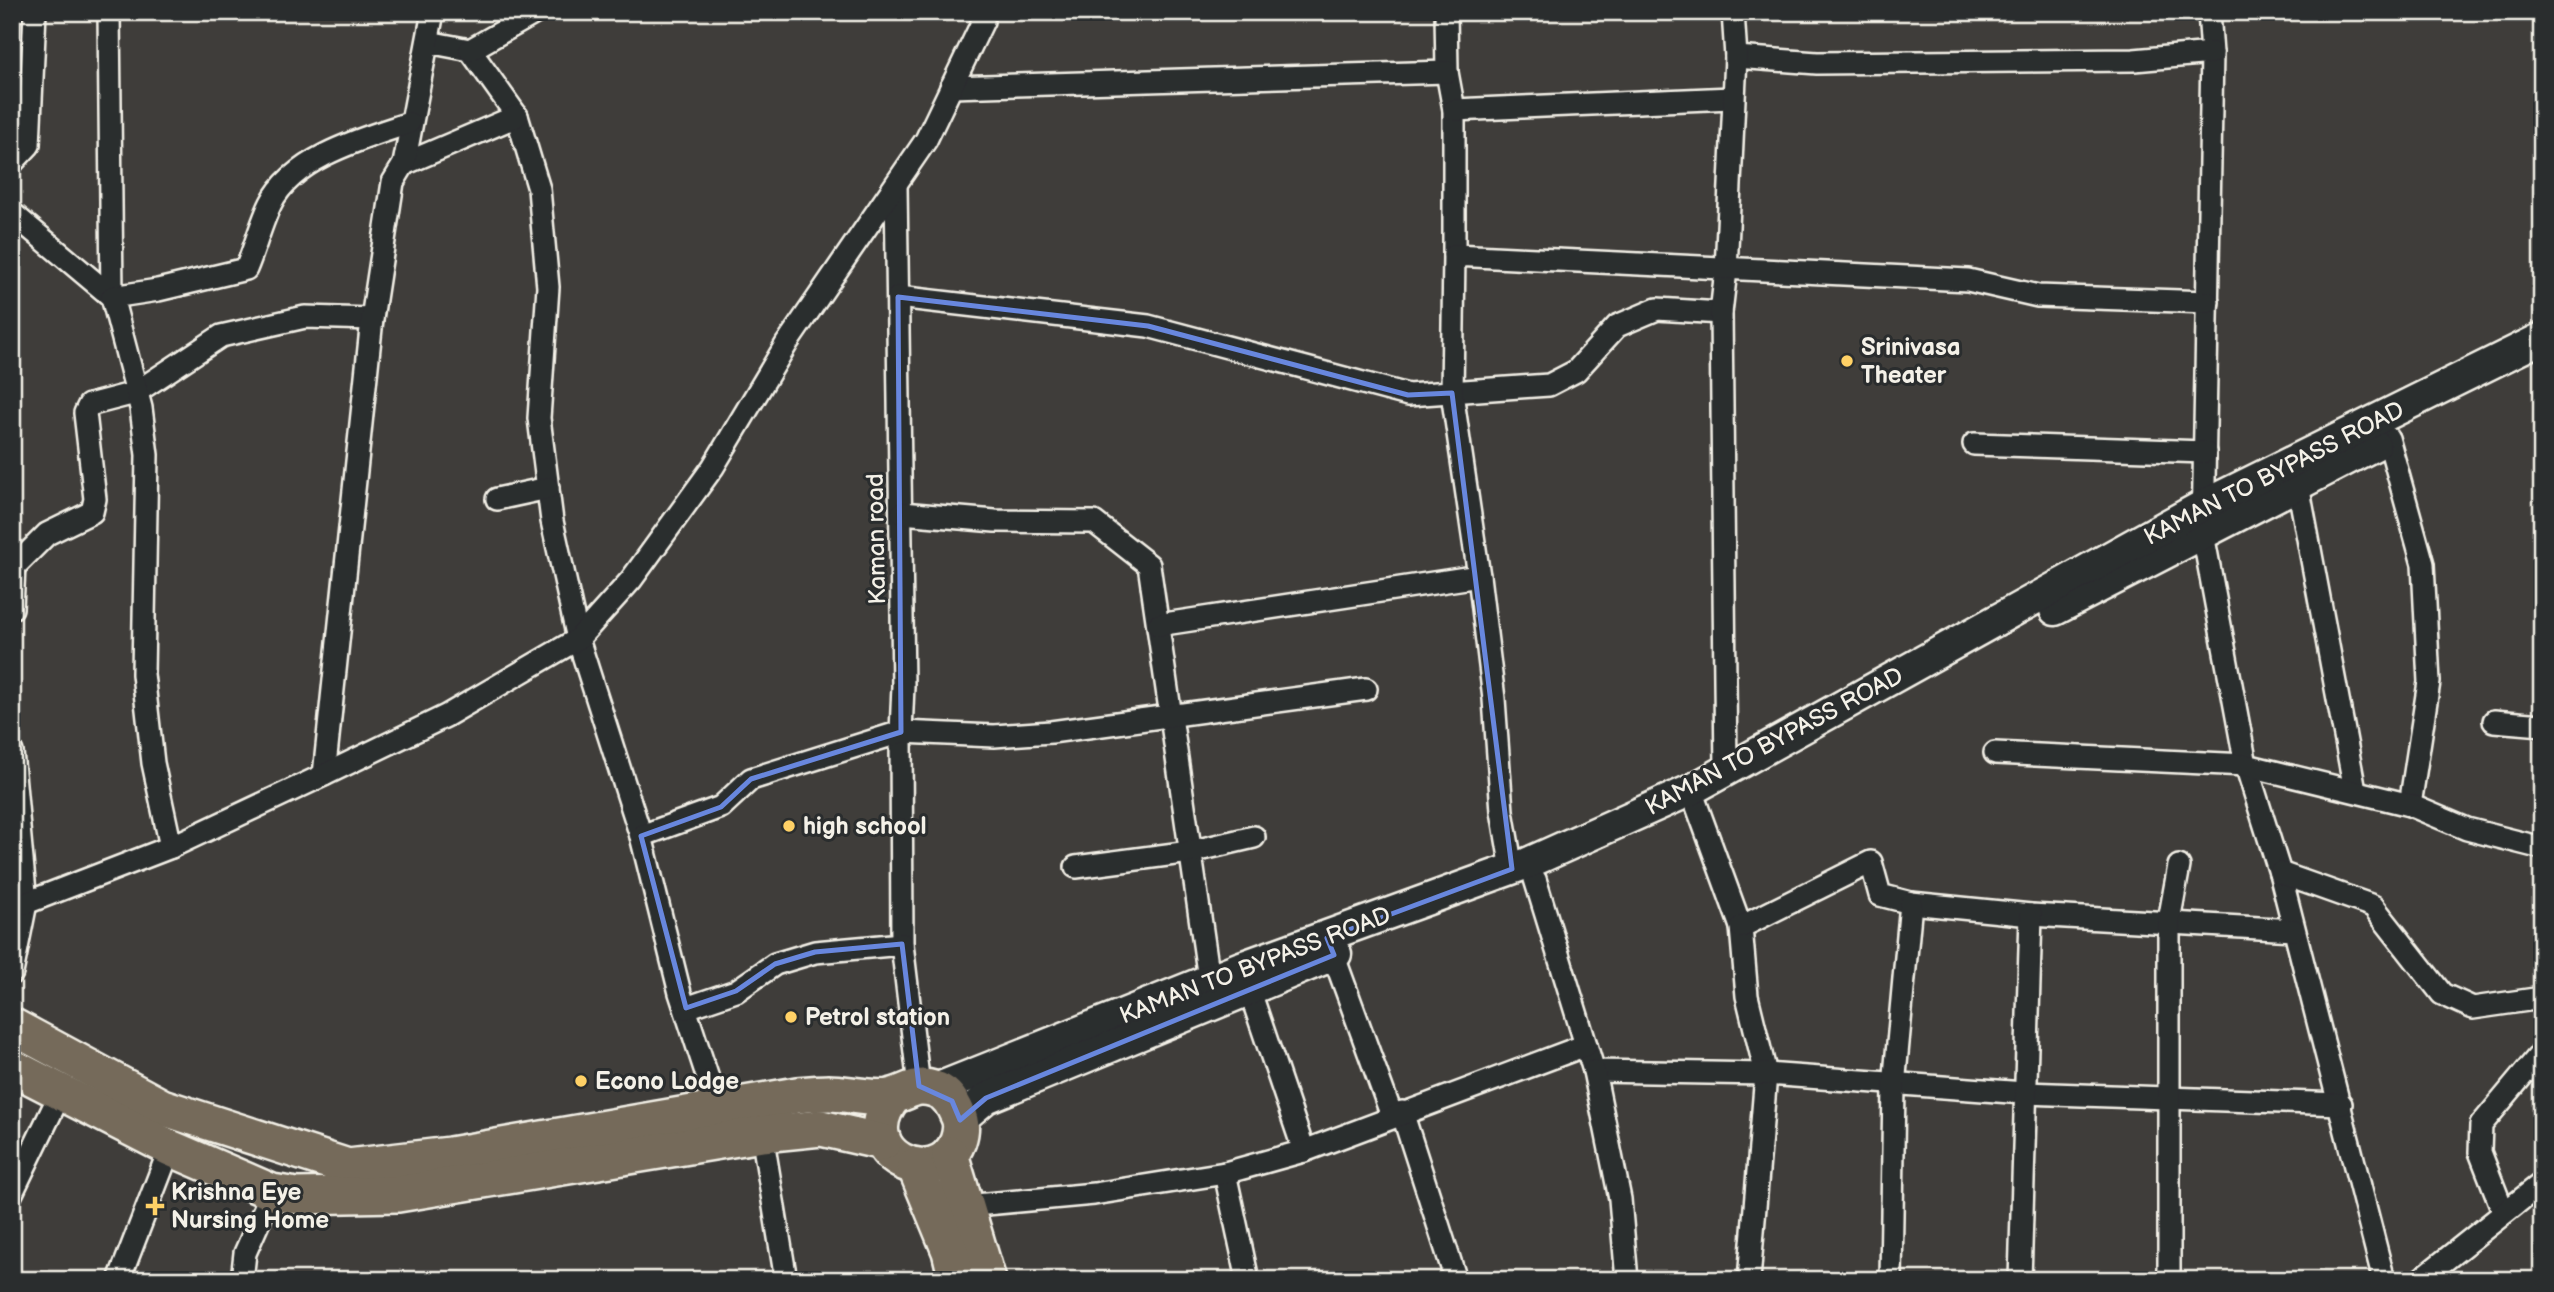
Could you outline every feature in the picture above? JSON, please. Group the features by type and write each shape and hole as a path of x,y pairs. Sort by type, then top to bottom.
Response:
{"main road":[{"path":"12,1027 162,1107 348,1167 437,1157 827,1093 916,1091 952,1101 960,1119 961,1132 950,1154 934,1164 915,1167 890,1154 883,1142 881,1118 916,1091"},
{"path":"12,1068 170,1147 272,1192 318,1197 398,1194 762,1134 821,1128 883,1142"},
{"path":"950,1154 988,1280"},
{"path":"915,1167 950,1251 957,1280"}],"street":[{"path":"12,163 29,145 35,12"},
{"path":"109,12 112,297 141,408 147,455 143,674 153,763 170,847"},
{"path":"324,775 372,319 393,182 404,164 409,123 433,12"},
{"path":"428,43 470,50 537,12"},
{"path":"19,904 170,847 324,775 446,716 578,639 631,580 713,467 787,343 926,140 983,21 984,12"},
{"path":"1446,12 1447,72 1454,110 1452,393 1494,699 1502,811 1594,1072 1620,1199 1627,1280"},
{"path":"1726,771 1721,313 1726,270 1736,57 1733,12"},
{"path":"2209,12 2212,52 2203,520 2246,765 2280,873 2384,1280"},
{"path":"470,50 517,116 539,189 548,287 539,418 552,521 578,639 641,836 686,1008 718,1109"},
{"path":"1736,57 1817,63 2134,60 2212,52"},
{"path":"951,87 1447,72"},
{"path":"1454,110 1732,98"},
{"path":"404,164 517,116"},
{"path":"12,213 112,297 158,290 246,269 271,201 292,178 335,148 409,123"},
{"name":"Kaman road","path":"896,186 902,513 902,944 916,1091"},
{"path":"1454,256 1968,280 2038,296 2208,303"},
{"path":"898,297 1147,326 1408,396 1549,385 1576,371 1617,326 1657,309 1721,313"},
{"path":"12,608 13,568 47,534 92,512 95,499 85,413 89,405 135,393 221,336 305,317 372,319"},
{"name":"KAMAN TO BYPASS ROAD","path":"1694,798 1726,771 2542,338"},
{"name":"KAMAN TO BYPASS ROAD","path":"960,1119 986,1098 1245,978 1523,874 1694,798 1965,656 2203,520 2298,485 2542,356"},
{"path":"2388,438 2423,564 2429,682 2410,805"},
{"path":"1974,444 2205,452"},
{"path":"2298,485 2355,790"},
{"path":"497,499 548,488"},
{"path":"902,513 995,521 1094,522 1149,565 1209,979"},
{"path":"1158,625 1479,576"},
{"path":"641,836 721,807 751,779 901,732 994,736 1170,716 1366,689"},
{"path":"2494,721 2542,725"},
{"path":"12,752 19,904 12,973"},
{"path":"1996,753 2246,765 2410,805 2467,829 2542,848"},
{"path":"1694,798 1741,928 1747,996 1766,1074 1749,1280"},
{"path":"1076,867 1190,852 1254,837"},
{"path":"1741,928 1871,862 1877,892 1911,903 2031,915 2294,930"},
{"path":"2169,1280 2169,921 2179,866"},
{"path":"2280,873 2373,906 2442,994 2473,1008 2542,998"},
{"path":"1891,1280 1894,1086 1911,903"},
{"path":"2020,1280 2031,915"},
{"path":"686,1008 736,991 775,964 815,952 902,944"},
{"path":"1330,946 1397,1114 1456,1280"},
{"path":"1245,978 1304,1151"},
{"name":"KAMAN TO BYPASS ROAD","path":"916,1091 1209,979 1245,978"},
{"path":"965,1206 1094,1194 1225,1173 1304,1151 1586,1045"},
{"path":"2503,1211 2480,1152 2481,1125 2542,1052"},
{"path":"1594,1072 1766,1074 1894,1086 2024,1093 2341,1104"},
{"path":"12,1192 61,1092"},
{"path":"762,1134 786,1280"},
{"path":"119,1280 170,1147"},
{"path":"1225,1173 1248,1280"},
{"path":"2420,1280 2503,1211 2542,1184"},
{"path":"242,1280 245,1253 272,1192"}],"highlighted area":[{"path":"898,297 1148,326 1408,395 1452,393 1512,869 1327,938 1334,955 986,1098 960,1120 952,1101 919,1086 902,944 815,952 775,964 736,991 686,1008 641,836 721,807 751,779 901,732"}],"place":[{"name":"Srinivasa Theater","path":"1847,361"},
{"name":"high school","path":"789,826"},
{"name":"Petrol station","path":"791,1017"},
{"name":"Econo Lodge","path":"581,1081"},
{"name":"Krishna Eye Nursing Home","path":"155,1206"}]}
